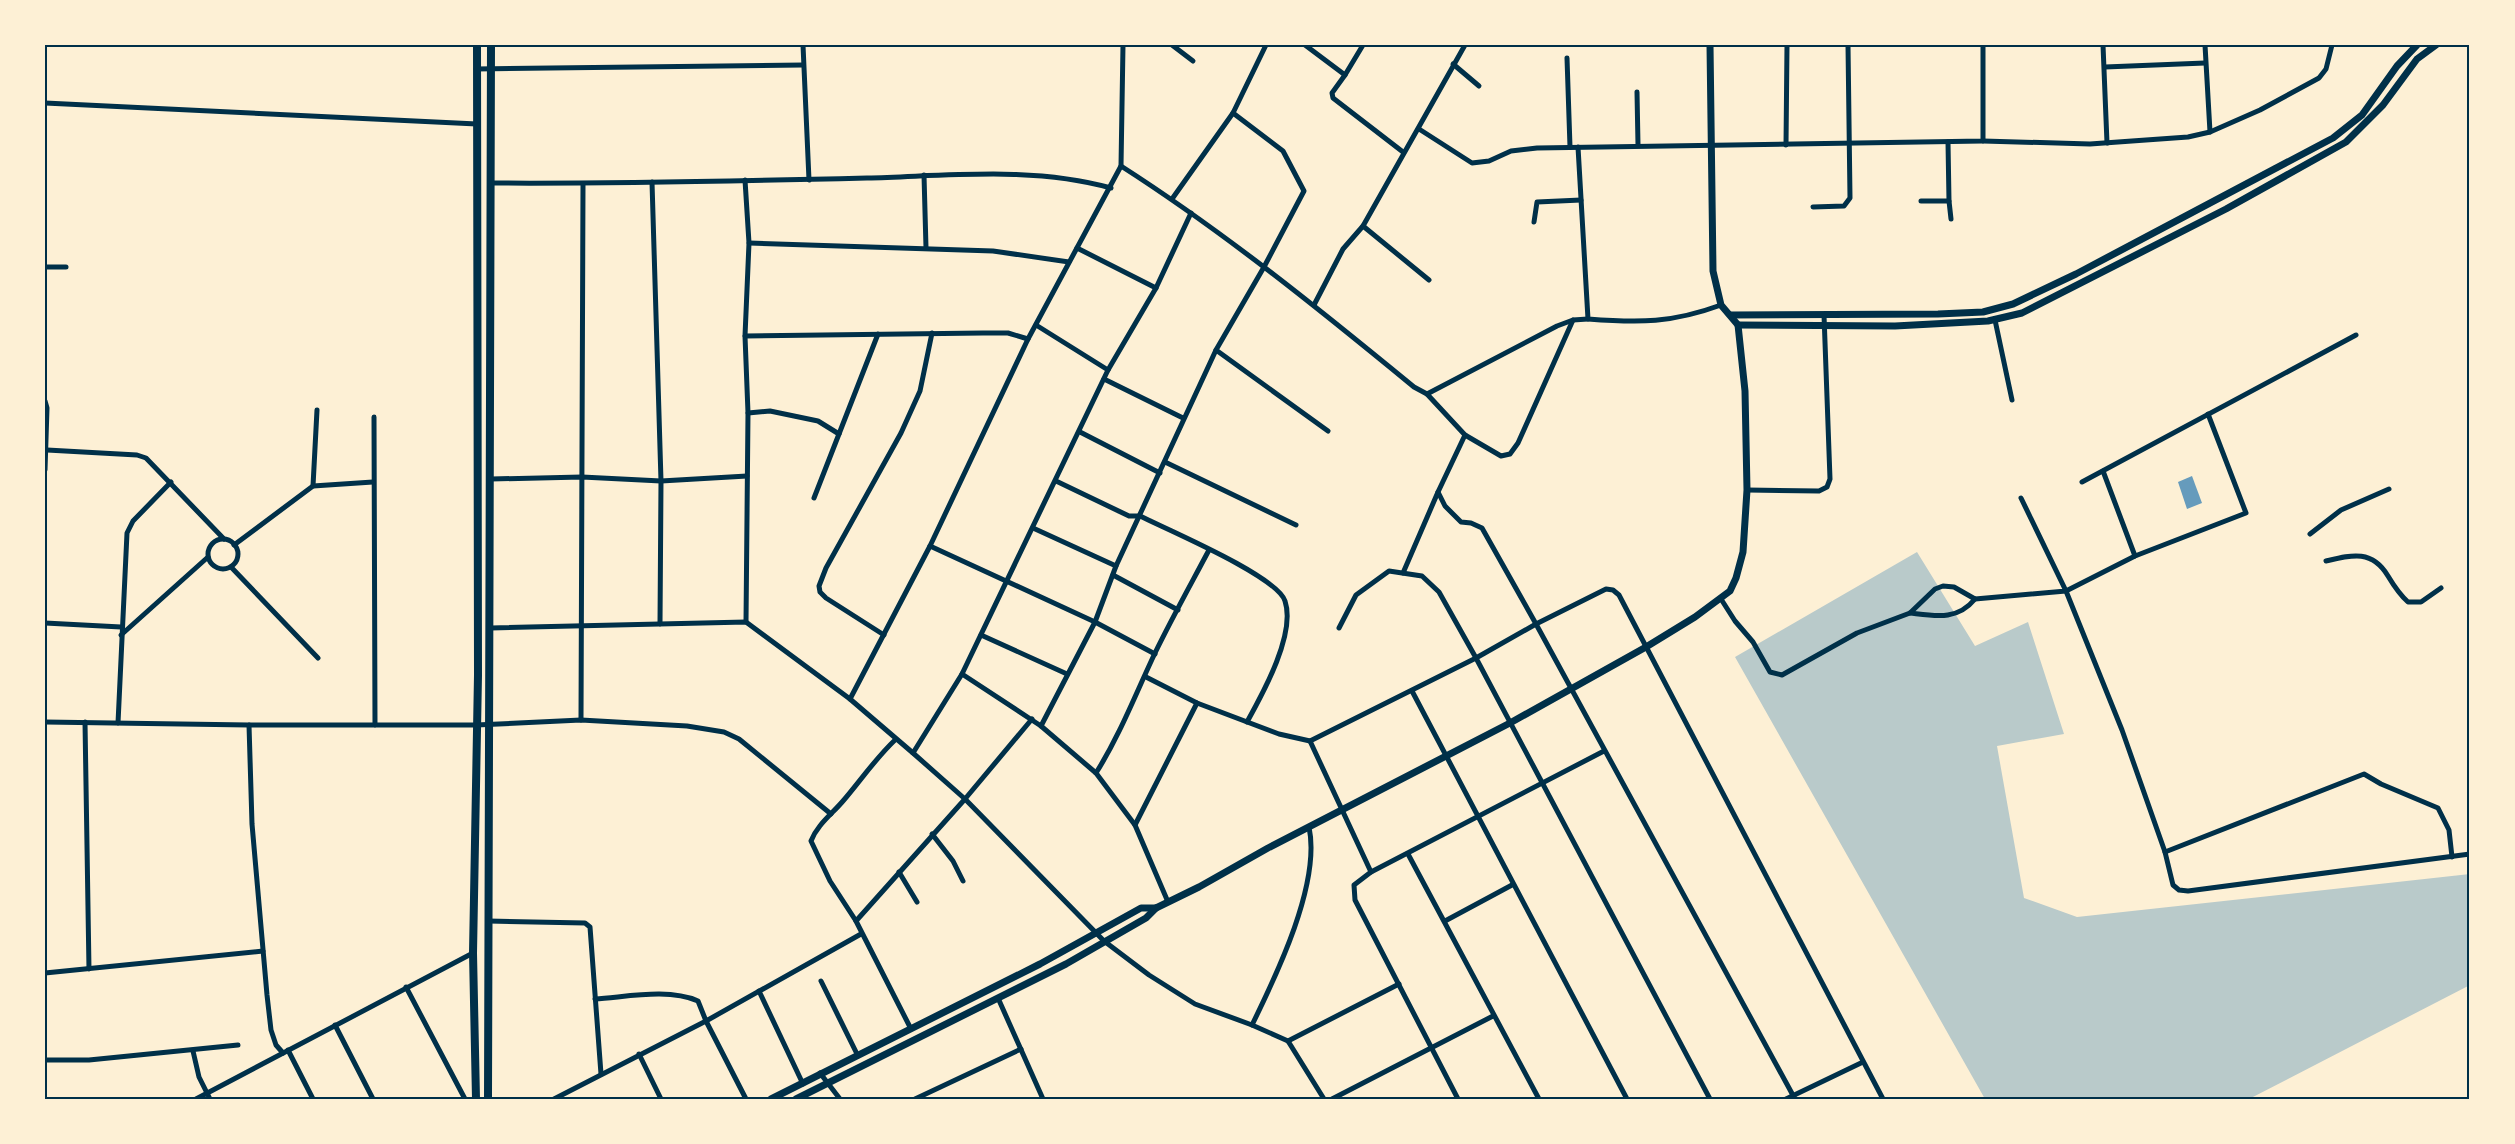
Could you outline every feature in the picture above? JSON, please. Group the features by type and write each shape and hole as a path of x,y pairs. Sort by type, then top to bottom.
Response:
{"main road":[{"path":"476,1099 473,953 476,725 477,45"},
{"path":"488,1099 492,479 491,45"},
{"path":"796,1099 1066,964 1146,918 1156,908 1510,723 1646,647 1730,591 1740,567 1747,490 1745,391 1738,325 1721,305 1713,271 1710,45"},
{"path":"1731,315 1983,312 2043,291 2333,138 2361,115 2403,59 2417,45"},
{"path":"1738,325 1895,326 1995,320 2022,313 2322,158 2361,129 2383,105 2417,59 2436,45"},
{"path":"2140,240 2144,251"},
{"path":"477,325 491,325"},
{"path":"771,1099 911,1029 1141,908 1156,908"}],"street":[{"path":"803,45 808,180"},
{"path":"850,699 930,546 1028,339 1111,188 1120,166 1123,45"},
{"path":"1172,45 1193,61"},
{"path":"1172,199 1233,113 1266,45"},
{"path":"1305,45 1345,75"},
{"path":"1363,45 1332,93 1333,98 1403,152"},
{"path":"1314,305 1343,249 1363,226 1465,45"},
{"path":"1786,145 1787,45"},
{"path":"1813,207 1847,204 1850,198 1848,45"},
{"path":"1983,45 1983,141"},
{"path":"2103,45 2107,143"},
{"path":"2205,45 2210,132"},
{"path":"1419,129 1472,163 1489,161 1510,151 1570,147 1850,145 1983,141 2044,145 2188,137 2210,132 2260,110 2319,78 2326,69 2332,45"},
{"path":"1568,58 1570,147"},
{"path":"2105,67 2205,63"},
{"path":"1453,64 1479,86"},
{"path":"476,69 803,65"},
{"path":"1637,92 1638,145"},
{"path":"45,103 477,124"},
{"path":"1041,726 1095,622 1116,566 1216,350 1264,267 1304,191 1284,151 1233,113"},
{"path":"1948,142 1951,219"},
{"path":"1578,147 1588,319"},
{"path":"1120,166 1172,199 1314,305 1414,387 1427,394 1465,435 1501,456 1510,454 1518,443 1573,320"},
{"path":"491,183 583,184 808,180 924,175 1054,177 1080,180 1111,188"},
{"path":"924,175 926,248"},
{"path":"744,180 749,243 745,336 748,413 746,622"},
{"path":"652,182 661,481 660,624"},
{"path":"581,720 583,184"},
{"path":"1534,222 1537,202 1581,200"},
{"path":"1921,201 1949,201"},
{"path":"913,753 962,674 1108,370 1156,288 1191,213"},
{"path":"1363,226 1429,280"},
{"path":"749,243 993,251 1069,262"},
{"path":"1077,248 1156,288"},
{"path":"45,267 66,267"},
{"path":"1427,394 1557,326 1573,320 1656,322 1691,316 1721,305"},
{"path":"1747,490 1819,491 1827,487 1830,479 1824,315"},
{"path":"1995,320 2012,400"},
{"path":"1036,325 1108,370"},
{"path":"884,635 826,598 820,592 819,585 849,524 902,433 920,391 932,333"},
{"path":"745,336 1008,333 1028,339"},
{"path":"814,498 878,334"},
{"path":"2082,482 2356,335"},
{"path":"1216,350 1328,431"},
{"path":"1104,380 1183,418"},
{"path":"45,401 47,408 45,470"},
{"path":"313,486 317,410"},
{"path":"748,413 770,411 818,421 839,434"},
{"path":"1721,599 1735,621 1753,642 1770,672 1782,675 1857,633 1910,613 1935,589 1943,586 1954,587 1975,599 2066,591 2135,556 2246,513 2208,414"},
{"path":"374,417 375,725"},
{"path":"1080,432 1160,473"},
{"path":"1403,573 1465,435"},
{"path":"46,450 137,455 152,462 224,539 234,544 237,556 231,567"},
{"path":"1165,462 1296,525"},
{"path":"2103,471 2135,556"},
{"path":"492,479 582,477 661,481 747,476"},
{"path":"1056,480 1129,516 1140,516 1256,574 1276,587 1285,598 1288,612 1286,630 1275,666 1247,722"},
{"path":"118,723 127,533 133,521 171,482"},
{"path":"234,544 313,486 373,482"},
{"path":"2310,534 2336,513 2389,489"},
{"path":"1438,492 1445,506 1461,522 1482,528 1572,688 1604,751 1794,1097"},
{"path":"2021,498 2066,591 2122,730 2165,852 2173,885 2179,890 2188,891 2470,854"},
{"path":"1033,528 1116,566"},
{"path":"121,635 208,557 210,546 214,542 224,539"},
{"path":"930,546 1095,622 1155,654"},
{"path":"1096,773 1209,550"},
{"path":"2325,561 2355,554 2370,558 2386,572 2399,595 2408,602 2421,602 2442,588"},
{"path":"208,557 219,569 231,567"},
{"path":"231,567 318,658"},
{"path":"1339,628 1356,596 1389,571 1422,576 1439,592 1710,1099"},
{"path":"1113,575 1178,610"},
{"path":"1146,677 1197,703 1279,734 1310,741 1412,691 1606,589 1613,590 1619,595 1883,1099"},
{"path":"1910,613 1951,616 1963,610 1975,599"},
{"path":"491,628 746,622 850,699 965,799 1104,941 1149,975 1195,1004 1252,1024 1288,1041 1324,1099"},
{"path":"45,624 121,627"},
{"path":"981,635 1067,674"},
{"path":"962,674 1032,719 1096,773 1135,825 1168,902"},
{"path":"1412,691 1512,885 1627,1099"},
{"path":"1135,825 1197,703"},
{"path":"856,921 965,799 1032,719"},
{"path":"45,722 476,725 581,720 672,724 724,732 760,756 831,814"},
{"path":"85,722 89,969"},
{"path":"249,725 252,824 271,1030 276,1045 286,1051 313,1099"},
{"path":"895,740 881,753 816,830 811,841 830,881 856,921 911,1029"},
{"path":"1310,741 1371,872"},
{"path":"1458,1099 1354,900 1354,885 1371,872 1604,751"},
{"path":"2165,852 2364,774 2381,784 2438,808 2449,830 2452,857"},
{"path":"1252,1024 1292,938 1311,857 1312,843 1309,827"},
{"path":"932,834 953,861 963,880"},
{"path":"1408,854 1539,1099"},
{"path":"899,872 917,902"},
{"path":"1445,921 1512,885"},
{"path":"488,921 585,923 591,931 602,1074"},
{"path":"554,1099 705,1021 861,934"},
{"path":"45,973 263,951"},
{"path":"196,1099 473,953"},
{"path":"821,981 858,1056"},
{"path":"1288,1041 1399,984"},
{"path":"406,987 465,1099"},
{"path":"759,991 803,1084"},
{"path":"595,999 668,995 688,997 699,1001 705,1021 746,1099"},
{"path":"998,998 1043,1099"},
{"path":"1332,1099 1493,1016"},
{"path":"335,1025 373,1099"},
{"path":"45,1060 89,1060 238,1046"},
{"path":"915,1099 1021,1049"},
{"path":"193,1051 199,1077 210,1099"},
{"path":"639,1054 661,1099"},
{"path":"1786,1099 1863,1062"},
{"path":"820,1073 840,1099"}],"shaded area":[{"path":"1917,552 1975,646 2028,622 2064,734 1997,746 2024,898 2077,917 2470,874 2470,985 2249,1099 1985,1099 1735,657"}],"water":[{"path":"2192,476 2202,503 2187,509 2178,482"}]}
